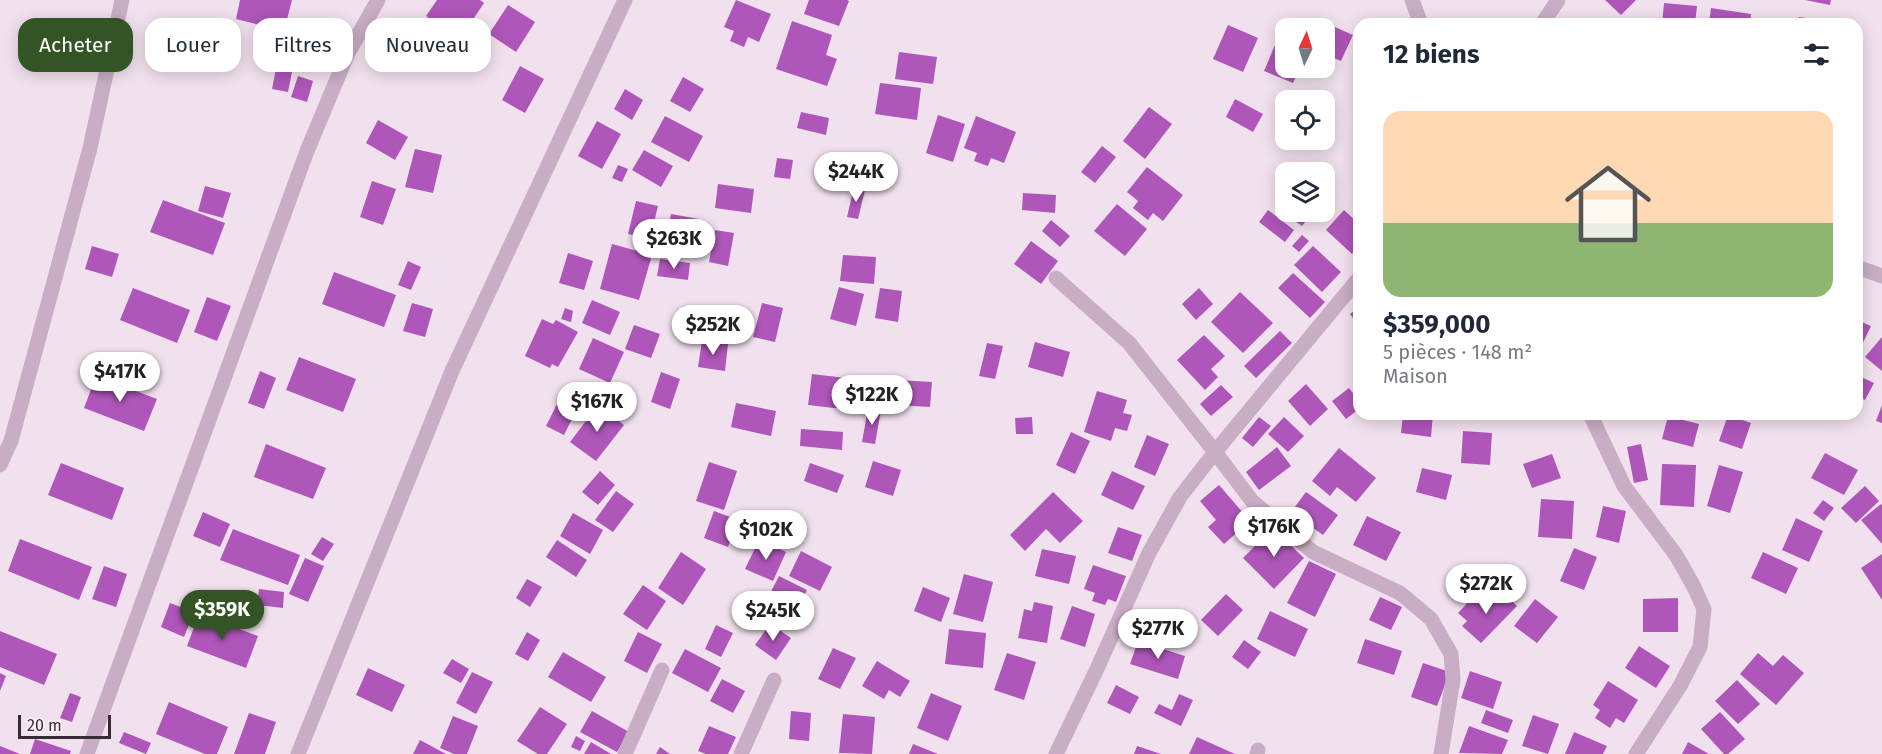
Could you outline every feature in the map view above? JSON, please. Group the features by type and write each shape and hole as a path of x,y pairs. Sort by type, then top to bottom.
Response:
{"street":[{"path":"0,465 11,441 90,148 122,0"},
{"path":"87,754 308,151 348,53 378,0"},
{"path":"298,754 452,371 625,0"},
{"path":"1412,0 1419,18"},
{"path":"1546,18 1558,0"},
{"path":"1863,269 1882,276"},
{"path":"1056,278 1129,343 1252,501 1313,552 1400,593 1431,619 1451,654 1453,680 1441,754"},
{"path":"1056,754 1149,553 1180,497 1353,285"},
{"path":"1593,420 1624,486 1676,555 1704,609 1700,647 1680,686 1636,754"},
{"path":"625,754 662,670"},
{"path":"741,754 774,680"}],"building":[{"path":"240,0 292,0 287,18 253,18 253,23 236,18"},
{"path":"437,0 480,0 484,3 474,18 429,18 426,16"},
{"path":"736,0 771,14 759,42 748,37 744,47 730,41 734,31 724,27"},
{"path":"809,0 849,1 839,26 804,14"},
{"path":"1605,0 1636,0 1621,15"},
{"path":"1805,0 1831,0 1830,5"},
{"path":"1664,3 1697,6 1696,18 1663,18"},
{"path":"508,5 535,22 516,52 491,35 491,31"},
{"path":"1711,8 1751,14 1751,18 1710,18"},
{"path":"792,21 832,35 826,55 837,59 827,86 776,69"},
{"path":"1228,25 1258,38 1243,72 1213,59"},
{"path":"1335,27 1353,35 1341,61 1335,59"},
{"path":"1275,45 1275,76 1264,71"},
{"path":"899,52 937,57 933,84 895,79"},
{"path":"520,66 544,79 525,113 502,100"},
{"path":"275,72 292,72 288,92 272,89"},
{"path":"298,76 313,81 307,102 291,97"},
{"path":"683,77 704,89 690,112 670,101"},
{"path":"1281,78 1295,78 1293,83"},
{"path":"880,83 921,88 917,120 875,114"},
{"path":"625,89 643,100 632,120 614,109"},
{"path":"1235,99 1263,114 1253,132 1226,117"},
{"path":"1149,107 1172,124 1145,159 1123,141"},
{"path":"801,112 829,118 826,135 797,128"},
{"path":"938,115 965,124 953,162 926,153"},
{"path":"665,116 703,136 689,162 651,142"},
{"path":"976,116 1016,132 1004,163 991,158 988,166 974,161 977,153 964,148"},
{"path":"378,120 408,137 395,160 366,143"},
{"path":"597,121 621,134 602,169 578,156"},
{"path":"1102,146 1116,157 1095,183 1081,172"},
{"path":"415,149 442,155 433,193 405,187"},
{"path":"644,150 673,166 661,187 632,170"},
{"path":"777,158 793,160 790,179 774,177"},
{"path":"618,165 628,169 622,182 612,178"},
{"path":"1147,167 1183,195 1163,221 1153,213 1148,220 1133,208 1138,201 1127,192"},
{"path":"372,181 396,189 383,225 360,217"},
{"path":"718,184 754,189 751,213 715,208"},
{"path":"205,186 231,193 223,218 198,211"},
{"path":"854,187 865,190 858,219 847,217"},
{"path":"1023,193 1056,195 1055,213 1022,210"},
{"path":"163,200 225,223 213,255 150,232"},
{"path":"636,201 658,206 650,239 628,234"},
{"path":"1117,204 1147,229 1125,256 1094,231"},
{"path":"1268,210 1275,215 1275,222 1284,222 1294,230 1285,242 1259,222"},
{"path":"1344,210 1353,218 1352,254 1326,230"},
{"path":"671,214 699,219 696,235 668,230"},
{"path":"1051,220 1070,236 1060,247 1042,231"},
{"path":"715,230 734,233 728,266 709,262"},
{"path":"1302,235 1309,241 1299,252 1292,246"},
{"path":"1031,241 1058,261 1041,284 1014,264"},
{"path":"612,244 652,255 639,300 600,289"},
{"path":"92,246 119,254 112,277 85,269"},
{"path":"1313,246 1341,272 1322,292 1294,265"},
{"path":"568,253 593,261 584,290 559,283"},
{"path":"843,255 876,257 874,284 840,281"},
{"path":"660,259 690,263 688,280 657,276"},
{"path":"408,261 421,267 411,290 398,285"},
{"path":"334,272 396,295 384,327 322,304"},
{"path":"1293,273 1325,302 1310,318 1278,288"},
{"path":"839,287 864,294 856,326 830,319"},
{"path":"133,288 190,310 177,343 120,320"},
{"path":"880,288 902,291 898,322 875,318"},
{"path":"1199,288 1213,304 1196,320 1182,304"},
{"path":"1240,292 1273,323 1243,353 1211,322"},
{"path":"207,297 231,306 217,341 194,332"},
{"path":"592,300 620,312 610,335 582,323"},
{"path":"412,303 433,309 425,337 403,331"},
{"path":"762,303 783,308 775,342 753,337"},
{"path":"565,308 573,311 571,322 561,319"},
{"path":"542,319 553,324 556,320 578,332 558,367 552,364 550,368 525,356"},
{"path":"1863,323 1871,326 1863,343"},
{"path":"634,325 660,334 651,358 625,349"},
{"path":"1280,331 1292,343 1256,378 1244,366"},
{"path":"1204,335 1225,356 1211,369 1218,377 1205,390 1177,360"},
{"path":"1882,337 1882,371 1865,357"},
{"path":"593,338 624,352 610,383 579,369"},
{"path":"702,341 728,344 725,371 698,367"},
{"path":"1035,342 1070,352 1063,377 1028,367"},
{"path":"987,343 1003,346 995,379 979,376"},
{"path":"299,357 356,379 343,412 286,390"},
{"path":"260,371 276,378 264,409 248,403"},
{"path":"661,372 680,379 670,409 651,402"},
{"path":"812,374 855,379 851,410 808,405"},
{"path":"96,376 157,399 144,431 84,408"},
{"path":"1863,378 1874,383 1865,400 1863,399"},
{"path":"881,379 932,382 930,407 880,404"},
{"path":"1306,384 1328,409 1310,426 1288,401"},
{"path":"1221,385 1233,397 1211,416 1200,404"},
{"path":"1349,388 1353,393 1353,414 1346,419 1332,401"},
{"path":"1097,391 1127,400 1123,413 1132,415 1127,431 1115,428 1111,441 1084,432"},
{"path":"562,394 580,403 564,435 546,426"},
{"path":"736,403 776,411 771,436 731,427"},
{"path":"598,405 624,425 596,461 570,442"},
{"path":"1882,405 1882,423 1876,421"},
{"path":"868,408 881,410 875,444 862,442"},
{"path":"1032,417 1033,434 1016,434 1015,418"},
{"path":"1259,417 1271,426 1253,447 1242,438"},
{"path":"1284,417 1304,436 1288,452 1268,434"},
{"path":"1402,420 1432,420 1431,437 1401,433"},
{"path":"1667,420 1684,420 1699,424 1693,447 1662,439"},
{"path":"1726,420 1742,420 1751,423 1742,449 1719,441"},
{"path":"801,429 843,432 842,450 800,446"},
{"path":"1463,431 1492,433 1490,465 1461,463"},
{"path":"1071,432 1090,441 1075,474 1056,465"},
{"path":"1147,435 1169,444 1155,476 1134,467"},
{"path":"266,444 326,468 313,499 254,477"},
{"path":"1641,444 1648,480 1634,483 1627,447"},
{"path":"1277,447 1291,466 1259,490 1246,472"},
{"path":"1339,448 1376,478 1356,502 1337,487 1330,496 1312,481"},
{"path":"1825,453 1858,470 1844,495 1811,478"},
{"path":"1552,454 1561,478 1532,488 1523,464"},
{"path":"873,461 901,470 893,496 865,487"},
{"path":"709,462 737,471 724,510 696,501"},
{"path":"61,463 124,488 112,520 48,495"},
{"path":"810,463 844,475 837,493 804,481"},
{"path":"1662,464 1696,465 1694,507 1660,505"},
{"path":"1719,465 1743,472 1730,513 1707,506"},
{"path":"1422,468 1452,475 1446,500 1416,492"},
{"path":"600,471 615,485 598,505 582,492"},
{"path":"1112,471 1145,486 1133,510 1101,495"},
{"path":"1219,485 1250,521 1224,544 1208,527 1216,520 1200,501"},
{"path":"1865,486 1879,501 1856,523 1841,508"},
{"path":"616,491 634,504 613,532 595,520"},
{"path":"1053,492 1083,521 1060,543 1046,529 1025,551 1010,535"},
{"path":"1306,492 1338,515 1323,535 1291,512"},
{"path":"1541,499 1574,501 1572,539 1538,537"},
{"path":"1823,500 1834,508 1824,521 1813,513"},
{"path":"1882,505 1882,544 1861,520"},
{"path":"1603,506 1626,511 1619,543 1596,537"},
{"path":"714,511 738,520 728,547 704,538"},
{"path":"203,512 230,524 220,547 193,536"},
{"path":"573,513 603,530 590,554 560,536"},
{"path":"1367,516 1401,532 1386,561 1353,545"},
{"path":"1796,518 1823,531 1809,562 1782,550"},
{"path":"1118,527 1142,535 1132,561 1108,553"},
{"path":"1273,528 1304,558 1274,589 1243,558"},
{"path":"233,529 300,555 288,585 220,560"},
{"path":"322,537 334,544 323,561 311,554"},
{"path":"20,539 92,567 79,600 8,571"},
{"path":"557,540 587,560 576,577 546,557"},
{"path":"759,540 786,552 773,581 745,569"},
{"path":"1574,548 1597,557 1584,590 1560,581"},
{"path":"1042,549 1076,556 1069,584 1035,576"},
{"path":"801,551 832,567 820,591 789,576"},
{"path":"681,552 706,569 683,605 658,588"},
{"path":"1763,552 1798,568 1786,594 1751,578"},
{"path":"1882,554 1882,600 1861,568"},
{"path":"305,558 324,566 308,602 289,594"},
{"path":"1309,561 1336,574 1315,617 1287,603"},
{"path":"1093,565 1126,576 1116,602 1108,599 1105,605 1092,601 1095,593 1084,589"},
{"path":"104,566 127,574 116,607 92,599"},
{"path":"964,574 993,582 983,622 953,614"},
{"path":"779,576 807,590 791,621 763,607"},
{"path":"527,579 542,587 530,607 516,598"},
{"path":"643,585 666,601 647,630 623,614"},
{"path":"923,587 950,598 941,622 914,611"},
{"path":"259,589 284,592 283,608 257,605"},
{"path":"1500,590 1517,606 1481,643 1462,626 1467,621 1458,613 1475,595 1485,605"},
{"path":"1226,594 1243,610 1218,636 1201,620"},
{"path":"1380,597 1402,607 1391,630 1369,620"},
{"path":"1678,598 1678,632 1643,632 1643,599"},
{"path":"1535,599 1558,617 1537,643 1514,626"},
{"path":"1034,602 1053,606 1047,643 1018,638 1024,609 1032,611"},
{"path":"170,603 194,612 184,637 161,627"},
{"path":"1072,606 1095,614 1085,647 1060,639"},
{"path":"1270,611 1308,629 1295,657 1257,639"},
{"path":"199,614 258,636 246,668 187,646"},
{"path":"770,624 791,638 776,660 755,645"},
{"path":"716,625 733,633 721,657 705,649"},
{"path":"949,629 986,633 983,668 945,664"},
{"path":"0,631 57,654 44,685 0,667"},
{"path":"527,632 540,640 528,661 515,654"},
{"path":"638,632 662,644 647,673 624,661"},
{"path":"1365,639 1402,651 1394,675 1357,663"},
{"path":"1244,640 1261,652 1248,669 1232,657"},
{"path":"1138,641 1185,656 1178,679 1130,664"},
{"path":"1639,646 1670,666 1656,688 1625,668"},
{"path":"833,648 856,658 840,689 818,679"},
{"path":"685,649 721,668 708,692 672,673"},
{"path":"563,652 606,677 591,702 548,677"},
{"path":"1007,653 1036,662 1024,700 994,690"},
{"path":"1758,653 1773,666 1783,655 1804,673 1776,705 1740,674"},
{"path":"452,659 469,669 461,683 443,673"},
{"path":"877,661 910,681 900,697 889,690 884,699 862,686"},
{"path":"1423,663 1450,672 1437,706 1411,697"},
{"path":"368,668 405,685 392,712 356,695"},
{"path":"1470,671 1502,682 1493,709 1461,698"},
{"path":"472,672 493,682 476,714 456,703"},
{"path":"0,673 6,676 0,691"},
{"path":"722,679 745,691 733,713 710,701"},
{"path":"1737,680 1760,704 1738,724 1715,701"},
{"path":"1608,681 1638,700 1624,723 1616,718 1610,728 1595,718 1600,710 1593,705"},
{"path":"1116,685 1139,697 1130,714 1107,703"},
{"path":"70,693 81,697 72,722 60,718"},
{"path":"931,693 962,706 948,741 917,728"},
{"path":"1179,694 1193,700 1181,726 1154,713 1159,704 1172,710"},
{"path":"169,702 228,727 217,754 205,754 156,734"},
{"path":"540,707 567,724 547,754 538,754 517,741"},
{"path":"1486,710 1513,720 1508,733 1481,723"},
{"path":"592,711 629,732 617,752 580,732"},
{"path":"791,711 811,713 809,741 789,739"},
{"path":"1720,712 1745,739 1728,754 1724,754 1701,729"},
{"path":"249,713 276,722 265,754 234,754"},
{"path":"843,714 875,717 872,754 839,753"},
{"path":"1533,715 1559,724 1548,754 1522,746"},
{"path":"453,716 478,726 467,754 454,754 440,748"},
{"path":"709,726 736,737 728,754 706,754 698,751"},
{"path":"1469,726 1508,740 1502,754 1459,753"},
{"path":"124,732 151,743 146,754 119,743"},
{"path":"1574,732 1607,746 1603,754 1565,754"},
{"path":"576,736 585,741 580,751 571,747"},
{"path":"1197,737 1235,754 1189,754"},
{"path":"35,739 71,751 70,754 30,754"},
{"path":"420,740 446,754 413,754"},
{"path":"591,742 611,754 584,754"},
{"path":"1688,742 1709,754 1682,754"},
{"path":"913,744 938,754 909,754"},
{"path":"0,746 20,754 0,754"},
{"path":"1137,746 1161,754 1134,754"},
{"path":"660,747 670,754 656,754"}]}
